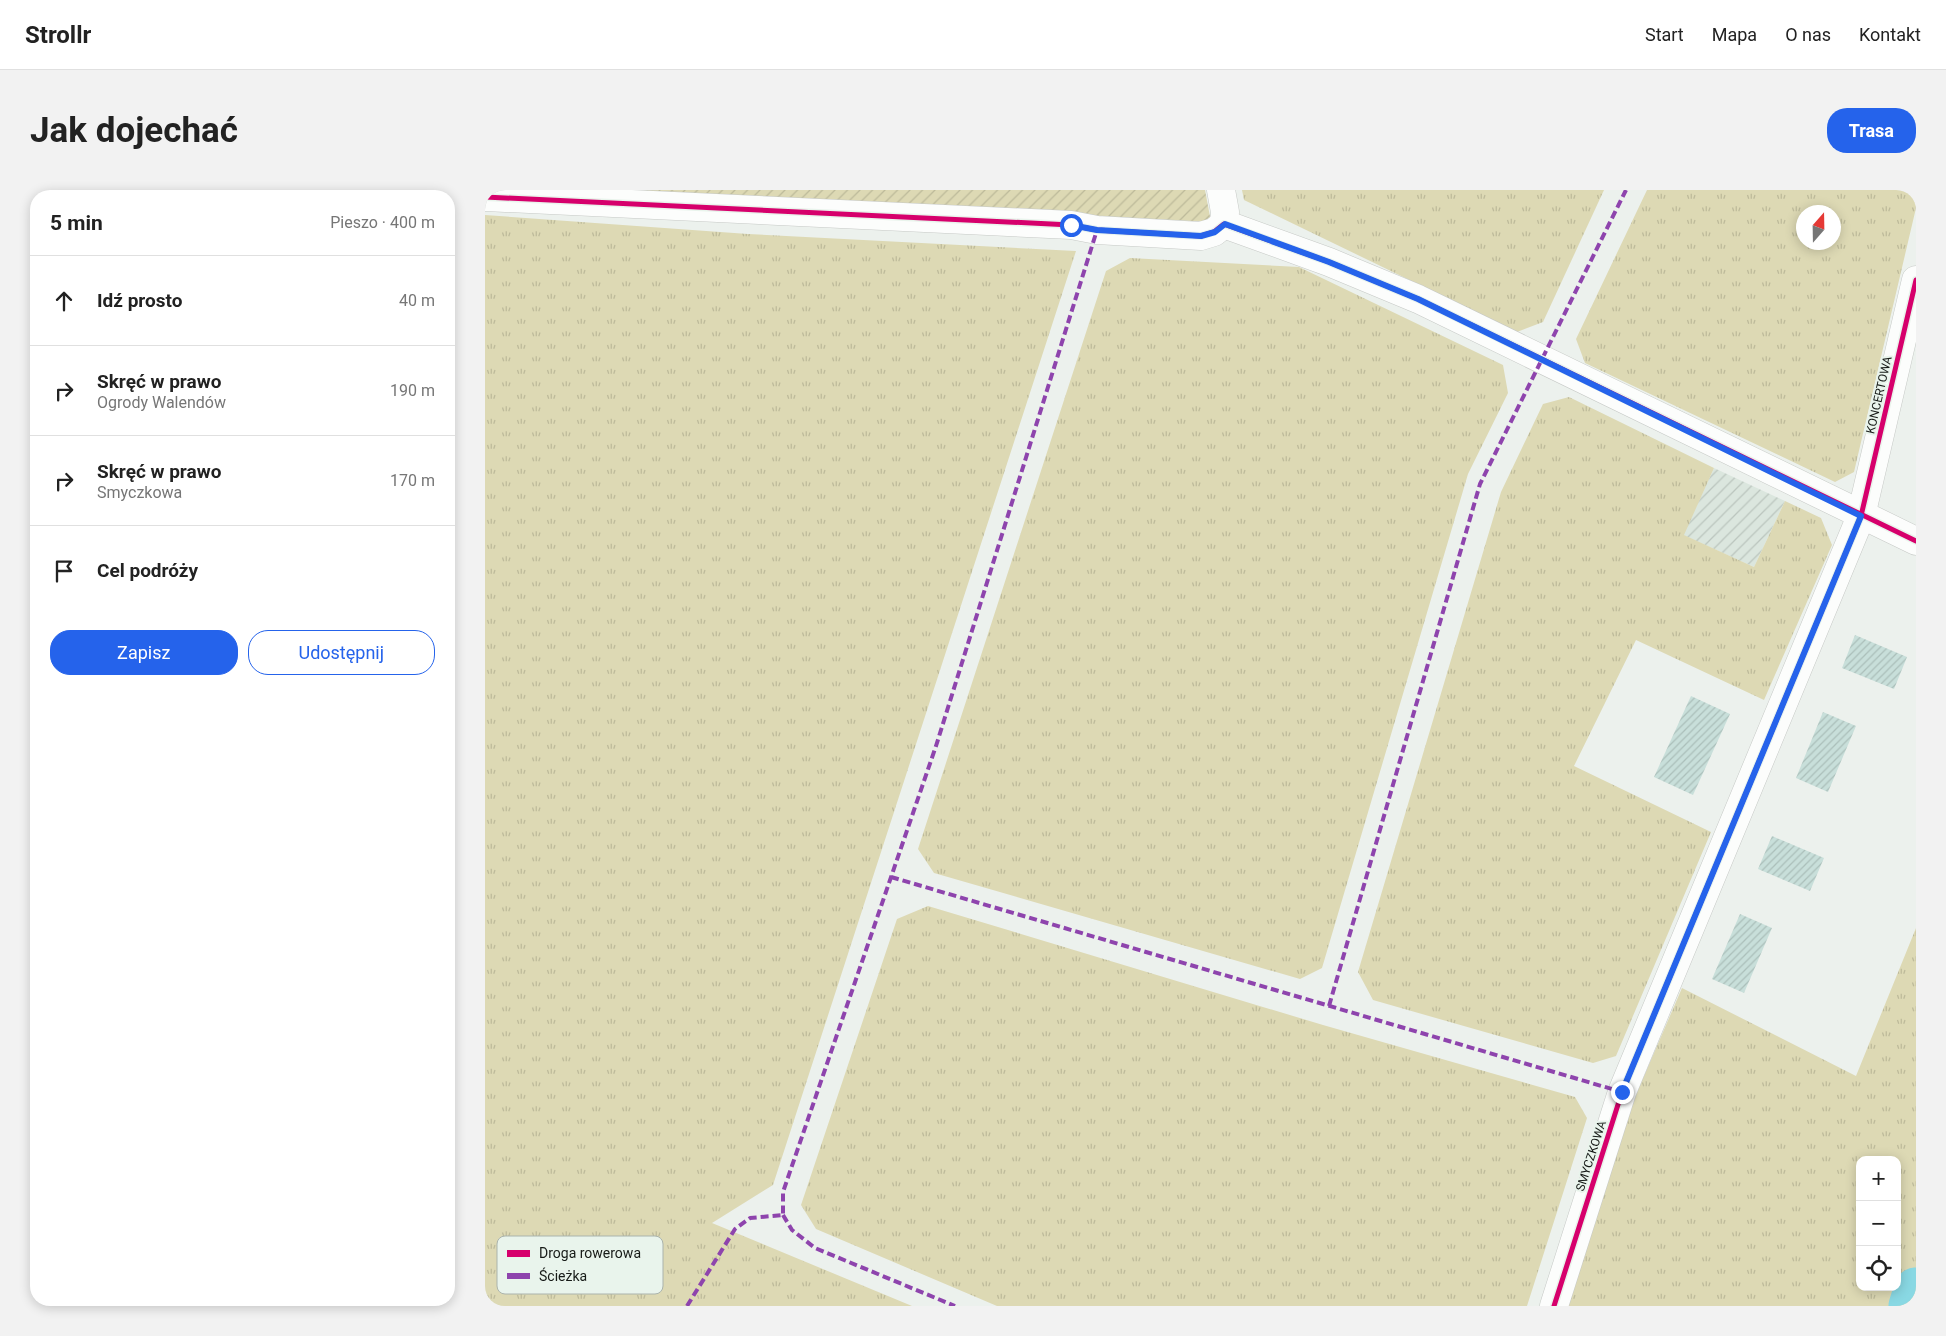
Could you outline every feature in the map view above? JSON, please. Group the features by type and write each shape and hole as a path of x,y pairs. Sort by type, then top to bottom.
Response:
{"street":[{"path":"1221,190 1225,224"},
{"path":"485,198 1071,225 1097,230 1201,236 1215,232 1225,224"},
{"path":"1225,224 1329,262 1418,299 1916,542"},
{"name":"KONCERTOWA","path":"1861,516 1916,280"},
{"name":"SMYCZKOWA","path":"1554,1306 1622,1092 1861,516"}],"shaded area":[{"path":"1714,468 1785,501 1754,567 1683,535"}],"green space":[{"path":"585,190 1205,190 1211,222"},
{"path":"1242,190 1604,190 1543,322 1517,332 1244,200"},
{"path":"1647,190 1916,190 1916,208 1854,472 1835,482 1585,363 1576,339"},
{"path":"485,215 748,234 1076,251 773,1185 712,1223 912,1306 485,1306"},
{"path":"1130,258 1299,267 1503,365 1508,393 1468,474 1322,968 1300,979 934,873 918,849 1106,271"},
{"path":"1569,397 1714,468 1684,535 1754,567 1785,501 1821,518 1832,545 1764,700 1636,640 1574,766 1711,832 1616,1056 1593,1063 1373,1000 1358,972 1501,492 1543,404"},
{"path":"928,906 1323,1025 1575,1097 1587,1118 1527,1306 997,1306 816,1229 801,1205 897,919"},
{"path":"1916,928 1916,1306 1566,1306 1600,1195 1638,1090 1682,988 1856,1076"}],"building":[{"path":"1855,635 1907,657 1894,689 1842,668"},
{"path":"1691,696 1730,714 1693,795 1654,777"},
{"path":"1823,712 1856,726 1828,792 1796,778"},
{"path":"1772,836 1824,858 1810,891 1758,869"},
{"path":"1740,914 1772,928 1744,993 1712,979"}],"waterway":[{"path":"1911,1306 1916,1290"}],"marked path":[{"path":"1329,1006 1480,484 1626,190"},
{"path":"687,1306 735,1229 750,1218 783,1215 783,1192 936,746 1097,230"},
{"path":"891,877 1622,1092"},
{"path":"783,1215 792,1230 815,1248 955,1306"}],"cycle path":[{"path":"485,197 1071,225 1097,230 1201,236 1214,232 1224,224 1329,262 1418,299 1916,541"},
{"path":"1554,1306 1622,1092 1861,516 1916,280"}],"route":[{"path":"1071,225 1097,230 1201,236 1215,232 1225,224 1261,239 1329,262 1418,299 1861,516 1647,1036 1622,1092"}]}
